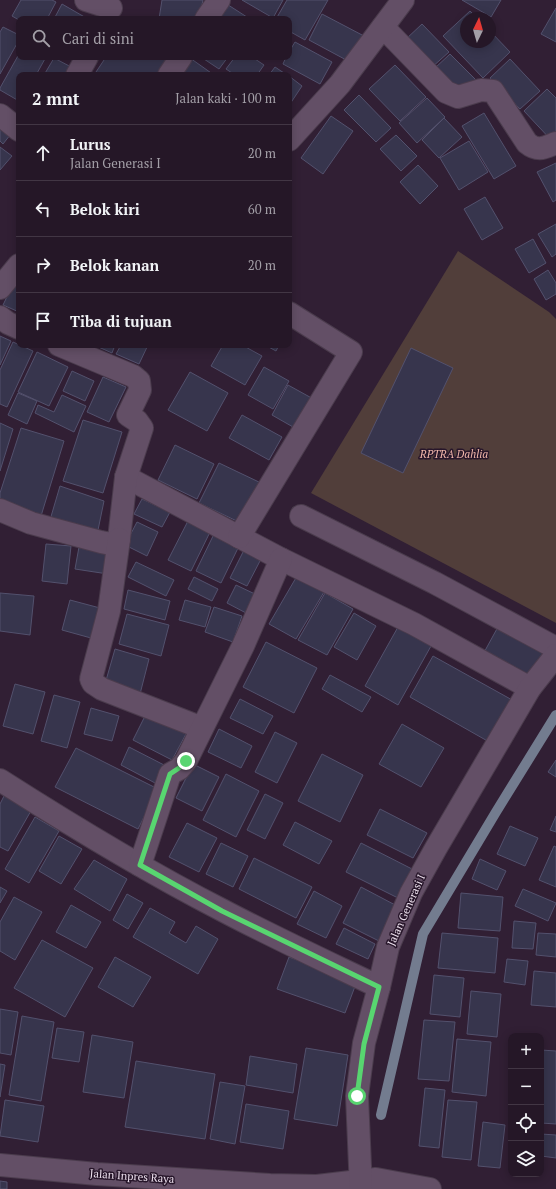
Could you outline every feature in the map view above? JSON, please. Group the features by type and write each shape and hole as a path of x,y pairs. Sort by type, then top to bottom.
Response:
{"street":[{"path":"86,0 110,9"},
{"path":"208,16 219,0"},
{"path":"292,137 340,84 403,0"},
{"path":"383,27 446,92 458,97 481,90 493,91 527,143 534,149 544,148 556,143"},
{"path":"79,72 85,60"},
{"path":"170,72 179,60"},
{"path":"0,115 16,128"},
{"path":"0,288 16,269"},
{"path":"239,537 350,352 292,315"},
{"path":"0,317 16,327"},
{"path":"66,348 133,376 139,381 140,390 128,415 137,421 142,428 126,477 109,611 91,678 93,684 102,689 202,728"},
{"path":"126,477 281,559 414,624 530,688"},
{"path":"0,510 31,523 101,542 111,544 119,539"},
{"path":"301,516 435,584 556,648"},
{"path":"140,865 170,774 186,761 246,640 281,559"},
{"name":"Jalan Generasi I","path":"366,1183 357,1096 364,1044 388,947 411,893 436,848 530,688 556,655"},
{"path":"0,780 140,865 222,911 379,987"},
{"name":"Jalan Inpres Raya","path":"0,1165 197,1185 317,1186 366,1183 421,1187"}],"green space":[{"name":"RPTRA Dahlia","path":"458,251 549,312 556,319 556,623 311,493"}],"building":[{"path":"21,0 52,0 56,2 49,16 16,16 16,18 12,16"},
{"path":"162,0 203,0 200,16 159,16"},
{"path":"242,0 283,0 274,16 270,16"},
{"path":"287,0 328,0 305,40 292,33 292,16 278,16"},
{"path":"462,0 501,0 494,12 482,12"},
{"path":"222,1 245,16 212,16"},
{"path":"62,4 83,16 56,16"},
{"path":"556,8 556,42 541,34"},
{"path":"322,14 364,36 350,62 309,40"},
{"path":"460,20 460,48 496,48 496,37 510,52 483,78 443,36"},
{"path":"422,24 449,52 431,68 405,40"},
{"path":"3,27 16,34 16,45 0,74 0,32"},
{"path":"295,42 332,62 320,84 283,64 285,60 292,60 292,47"},
{"path":"450,54 477,81 462,95 435,68"},
{"path":"16,59 44,60 38,72 16,72 16,99 0,90"},
{"path":"510,59 540,91 520,109 490,78"},
{"path":"53,60 58,60 75,69 74,72 46,72"},
{"path":"104,60 170,60 161,72 96,72"},
{"path":"189,60 193,60 210,72 181,72"},
{"path":"206,60 226,60 219,69"},
{"path":"233,60 256,60 264,65 259,72 230,72 226,69"},
{"path":"395,65 426,97 400,121 369,89"},
{"path":"275,67 282,72 271,72"},
{"path":"292,78 302,86 292,101"},
{"path":"547,89 556,98 556,139 553,142 524,111"},
{"path":"359,95 391,128 376,142 344,110"},
{"path":"427,98 445,117 417,143 399,123"},
{"path":"484,113 516,166 494,179 462,126"},
{"path":"331,116 353,131 323,174 301,158"},
{"path":"444,118 462,137 439,158 422,140"},
{"path":"0,119 14,130 3,144 0,141"},
{"path":"396,135 417,156 401,171 380,149"},
{"path":"469,141 488,172 459,190 440,158"},
{"path":"0,147 12,156 0,170"},
{"path":"556,163 556,200 553,202 537,172"},
{"path":"418,165 438,186 420,204 400,182"},
{"path":"485,197 503,228 482,240 464,209"},
{"path":"556,224 556,254 552,257 538,234"},
{"path":"533,239 546,263 529,273 515,249"},
{"path":"548,270 556,283 556,294 546,300 534,279"},
{"path":"16,278 16,311 3,305"},
{"path":"0,336 11,341 0,365"},
{"path":"13,342 16,343 16,348 26,348 33,351 7,407 0,404 0,370"},
{"path":"101,348 114,348 112,353"},
{"path":"119,348 147,348 139,364 116,354"},
{"path":"221,348 247,348 262,356 245,385 211,366"},
{"path":"270,348 278,348 276,351"},
{"path":"411,348 453,368 403,473 361,453"},
{"path":"37,352 68,367 49,406 18,392"},
{"path":"264,367 289,381 273,409 248,395"},
{"path":"72,371 94,381 85,401 63,391"},
{"path":"190,372 228,393 207,431 168,410"},
{"path":"103,377 126,387 109,422 87,412"},
{"path":"288,385 317,401 300,431 272,415"},
{"path":"18,393 37,401 27,424 8,415"},
{"path":"62,395 86,406 74,432 35,413 38,405 54,412"},
{"path":"242,415 282,437 269,460 229,438"},
{"path":"83,420 122,432 103,493 63,481"},
{"path":"0,423 13,429 0,471"},
{"path":"21,428 64,441 41,516 0,503 0,493"},
{"path":"175,445 214,464 197,499 158,480"},
{"path":"219,463 261,483 241,523 199,503"},
{"path":"60,486 104,501 97,535 50,520"},
{"path":"142,499 170,512 162,527 134,514"},
{"path":"189,519 211,530 191,571 168,560"},
{"path":"137,522 158,532 147,556 125,545"},
{"path":"214,534 239,546 221,583 196,571"},
{"path":"46,544 71,546 67,584 42,581"},
{"path":"79,547 112,553 108,574 75,569"},
{"path":"244,550 261,559 247,586 230,578"},
{"path":"136,562 174,580 166,596 128,577"},
{"path":"297,576 324,592 296,639 269,624"},
{"path":"194,577 218,589 212,601 188,589"},
{"path":"236,585 257,595 248,614 227,603"},
{"path":"128,590 170,601 165,620 124,609"},
{"path":"0,593 34,596 30,635 0,631"},
{"path":"325,593 353,609 327,655 298,640"},
{"path":"70,600 100,608 91,638 62,630"},
{"path":"185,600 211,607 205,627 179,620"},
{"path":"214,607 242,616 233,642 205,632"},
{"path":"354,613 376,626 357,660 334,647"},
{"path":"127,614 169,625 161,656 119,644"},
{"path":"499,625 546,651 527,683 481,658"},
{"path":"398,627 431,646 398,705 365,686"},
{"path":"266,642 317,668 294,713 243,687"},
{"path":"115,649 149,659 140,694 105,684"},
{"path":"433,656 514,701 491,743 410,697"},
{"path":"330,675 371,697 362,712 322,689"},
{"path":"15,684 45,692 33,734 3,726"},
{"path":"54,695 80,702 67,748 41,741"},
{"path":"240,699 273,716 263,734 230,718"},
{"path":"91,708 119,716 112,741 84,734"},
{"path":"146,714 186,734 172,760 133,740"},
{"path":"402,724 444,748 421,787 379,764"},
{"path":"219,729 252,746 241,768 208,752"},
{"path":"275,732 297,743 277,783 255,772"},
{"path":"129,747 166,766 157,784 121,765"},
{"path":"76,748 158,789 138,829 55,787"},
{"path":"322,754 363,775 340,822 298,801"},
{"path":"556,760 556,777 548,772"},
{"path":"193,764 219,777 202,811 176,798"},
{"path":"226,774 259,791 236,837 203,820"},
{"path":"5,794 32,809 8,851 0,847 0,804"},
{"path":"265,794 283,803 265,839 247,830"},
{"path":"380,809 427,833 413,858 367,835"},
{"path":"556,816 556,832 550,830"},
{"path":"35,817 59,831 29,883 5,869"},
{"path":"295,822 332,841 319,864 283,845"},
{"path":"187,823 217,838 199,872 169,857"},
{"path":"510,826 538,838 525,866 497,854"},
{"path":"59,836 82,849 61,884 39,871"},
{"path":"221,843 248,856 233,887 206,874"},
{"path":"361,843 414,870 400,899 346,872"},
{"path":"554,846 556,847 556,887 539,880"},
{"path":"254,858 312,887 296,918 239,889"},
{"path":"480,859 506,871 497,890 472,879"},
{"path":"94,860 127,879 110,911 74,889"},
{"path":"0,887 7,891 0,903"},
{"path":"361,887 399,907 381,942 343,923"},
{"path":"523,889 556,903 548,921 515,906"},
{"path":"314,891 342,906 326,938 297,924"},
{"path":"461,893 503,897 500,931 458,928"},
{"path":"127,894 143,903 128,929 113,920"},
{"path":"14,897 42,912 15,960 0,951 0,922"},
{"path":"71,905 101,922 86,948 56,932"},
{"path":"150,908 175,922 169,933 186,943 196,926 218,939 198,974 133,937"},
{"path":"514,921 536,923 533,949 512,948"},
{"path":"344,928 375,944 368,959 336,944"},
{"path":"442,933 498,938 495,973 438,968"},
{"path":"538,933 556,934 556,957 536,955"},
{"path":"42,940 93,968 65,1017 14,988"},
{"path":"115,957 151,977 133,1007 98,987"},
{"path":"289,957 357,981 345,1013 277,989"},
{"path":"507,959 528,961 525,985 504,982"},
{"path":"534,971 556,973 556,1007 531,1005"},
{"path":"434,975 464,978 460,1017 430,1014"},
{"path":"471,991 501,994 497,1037 467,1034"},
{"path":"0,1009 18,1012 11,1055 0,1053"},
{"path":"22,1016 54,1022 41,1101 9,1095"},
{"path":"424,1020 455,1022 449,1081 418,1079"},
{"path":"57,1028 84,1032 79,1062 52,1058"},
{"path":"92,1035 133,1042 124,1098 83,1092"},
{"path":"457,1039 491,1042 486,1096 452,1092"},
{"path":"306,1048 348,1055 337,1126 294,1119"},
{"path":"544,1050 556,1051 556,1124 544,1123"},
{"path":"250,1056 297,1064 293,1093 246,1085"},
{"path":"136,1061 215,1074 205,1139 125,1127"},
{"path":"0,1064 5,1065 0,1097"},
{"path":"220,1082 245,1086 235,1144 210,1139"},
{"path":"425,1088 445,1090 439,1148 419,1146"},
{"path":"5,1100 44,1106 38,1142 0,1136"},
{"path":"448,1100 477,1102 471,1160 442,1157"},
{"path":"246,1104 289,1111 283,1149 240,1142"},
{"path":"483,1122 505,1125 500,1168 478,1166"},
{"path":"544,1134 556,1135 556,1158 544,1156"},
{"path":"0,1181 7,1182 7,1189 0,1189"}],"waterway":[{"path":"381,1115 423,934 556,715"}],"route":[{"path":"186,761 170,774 140,865 222,911 379,987 364,1044 357,1096"}]}
